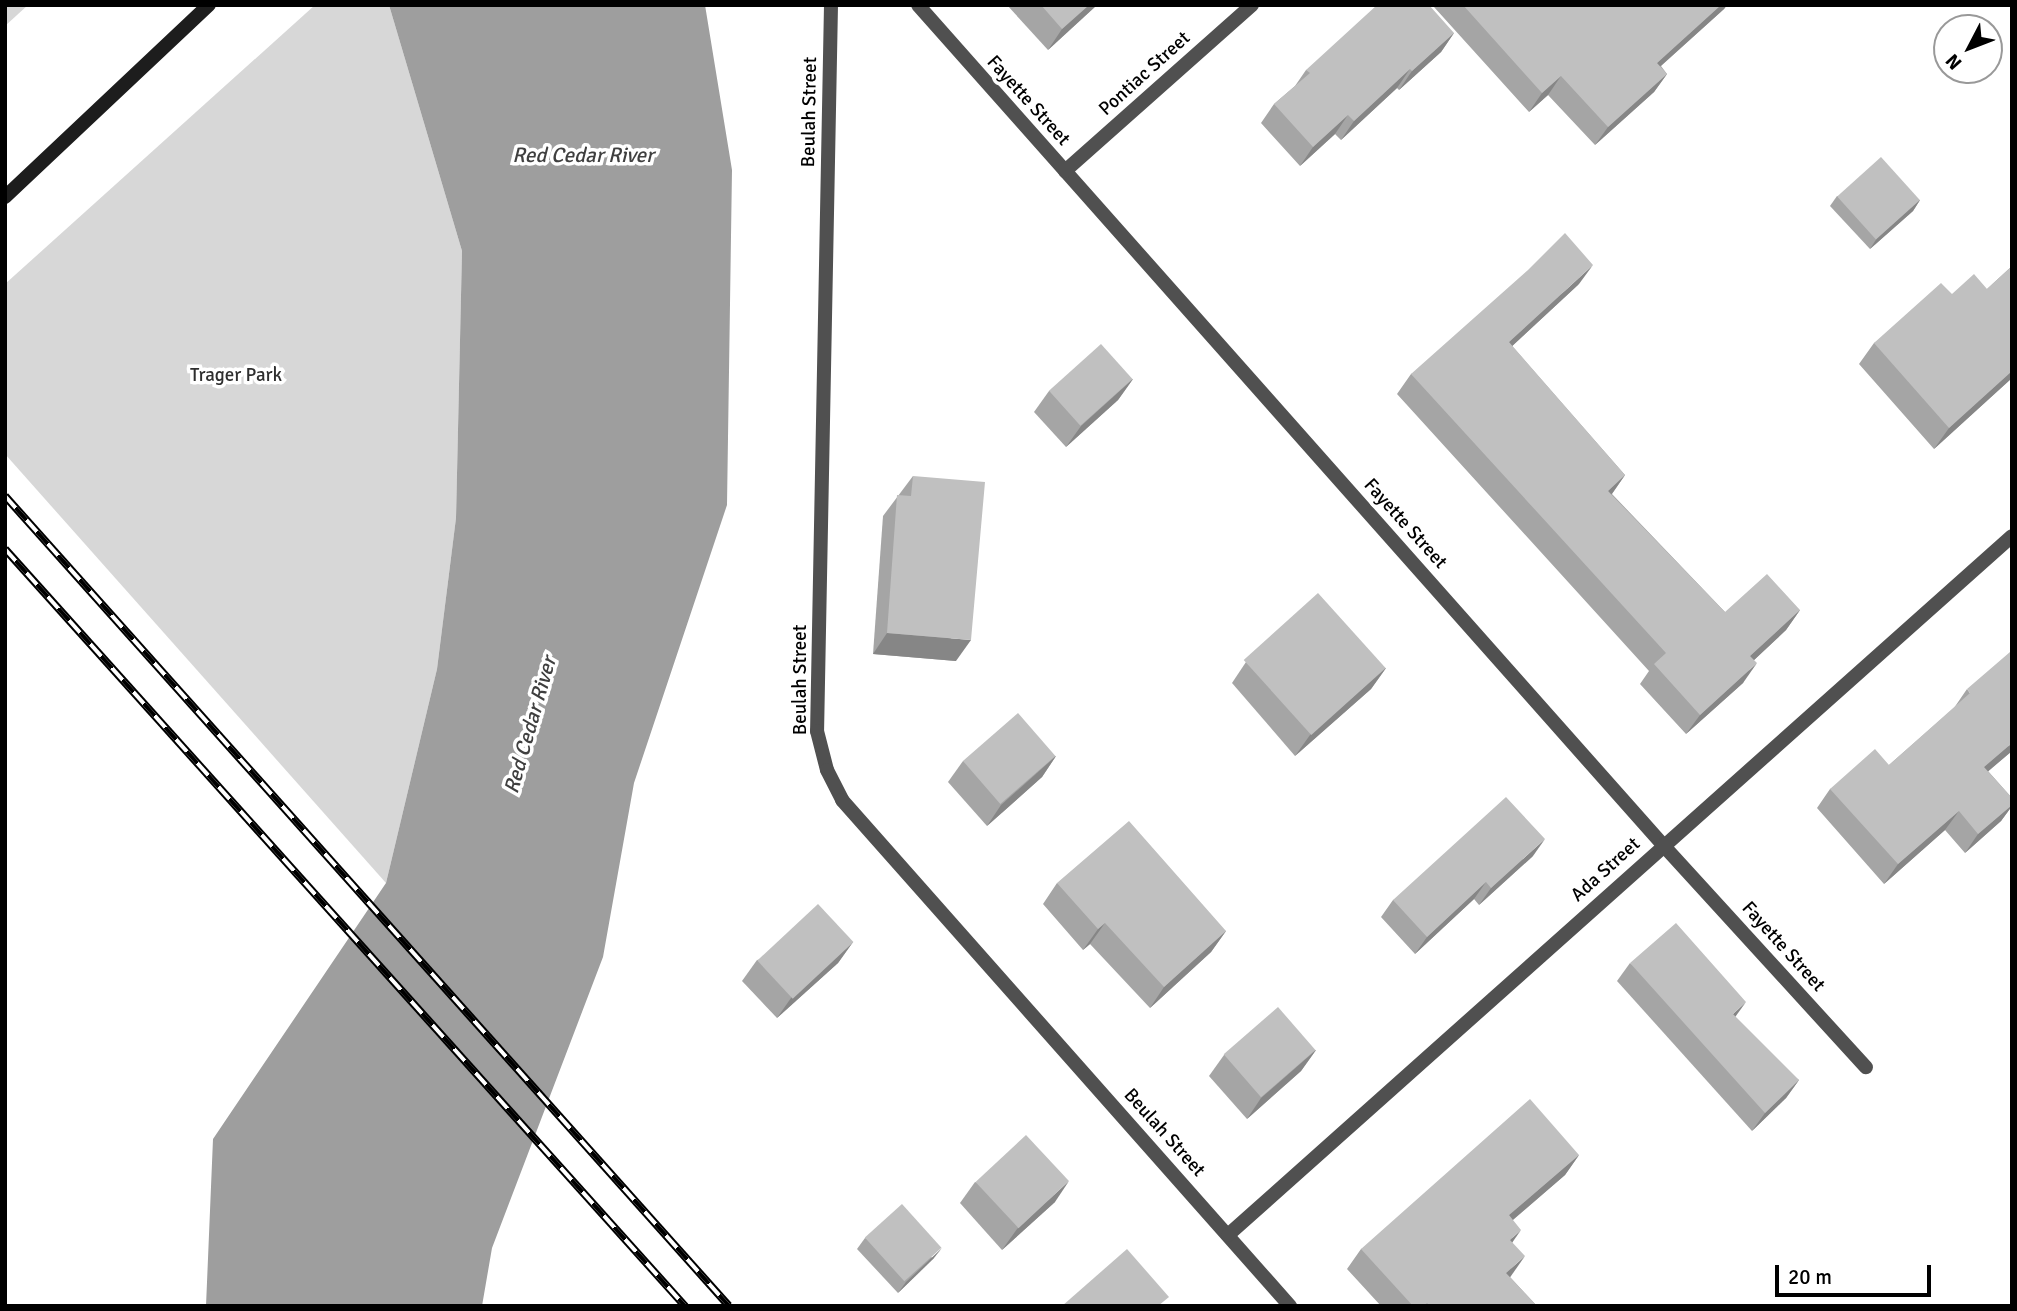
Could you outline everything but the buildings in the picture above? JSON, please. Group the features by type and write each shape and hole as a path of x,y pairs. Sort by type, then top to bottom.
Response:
{"main road":[{"path":"5,197 209,5"}],"street":[{"name":"Beulah Street","path":"831,5 817,731 827,769 842,800 1290,1306"},
{"name":"Fayette Street","path":"918,5 1663,845 1866,1067"},
{"name":"Pontiac Street","path":"1065,171 1252,5"},
{"name":"Ada Street","path":"1228,1235 2012,537"}],"green space":[{"path":"5,5 28,5 5,26"},
{"name":"Trager Park","path":"315,5 389,5 462,251 456,518 437,669 386,883 5,454 5,284"}],"water":[{"name":"Red Cedar River","path":"389,5 705,5 732,170 727,505 634,783 603,957 492,1248 482,1306 206,1306 213,1139 386,883 437,669 456,518 462,251"}],"railway":[{"path":"5,496 729,1306"},
{"path":"5,549 685,1306"}]}
